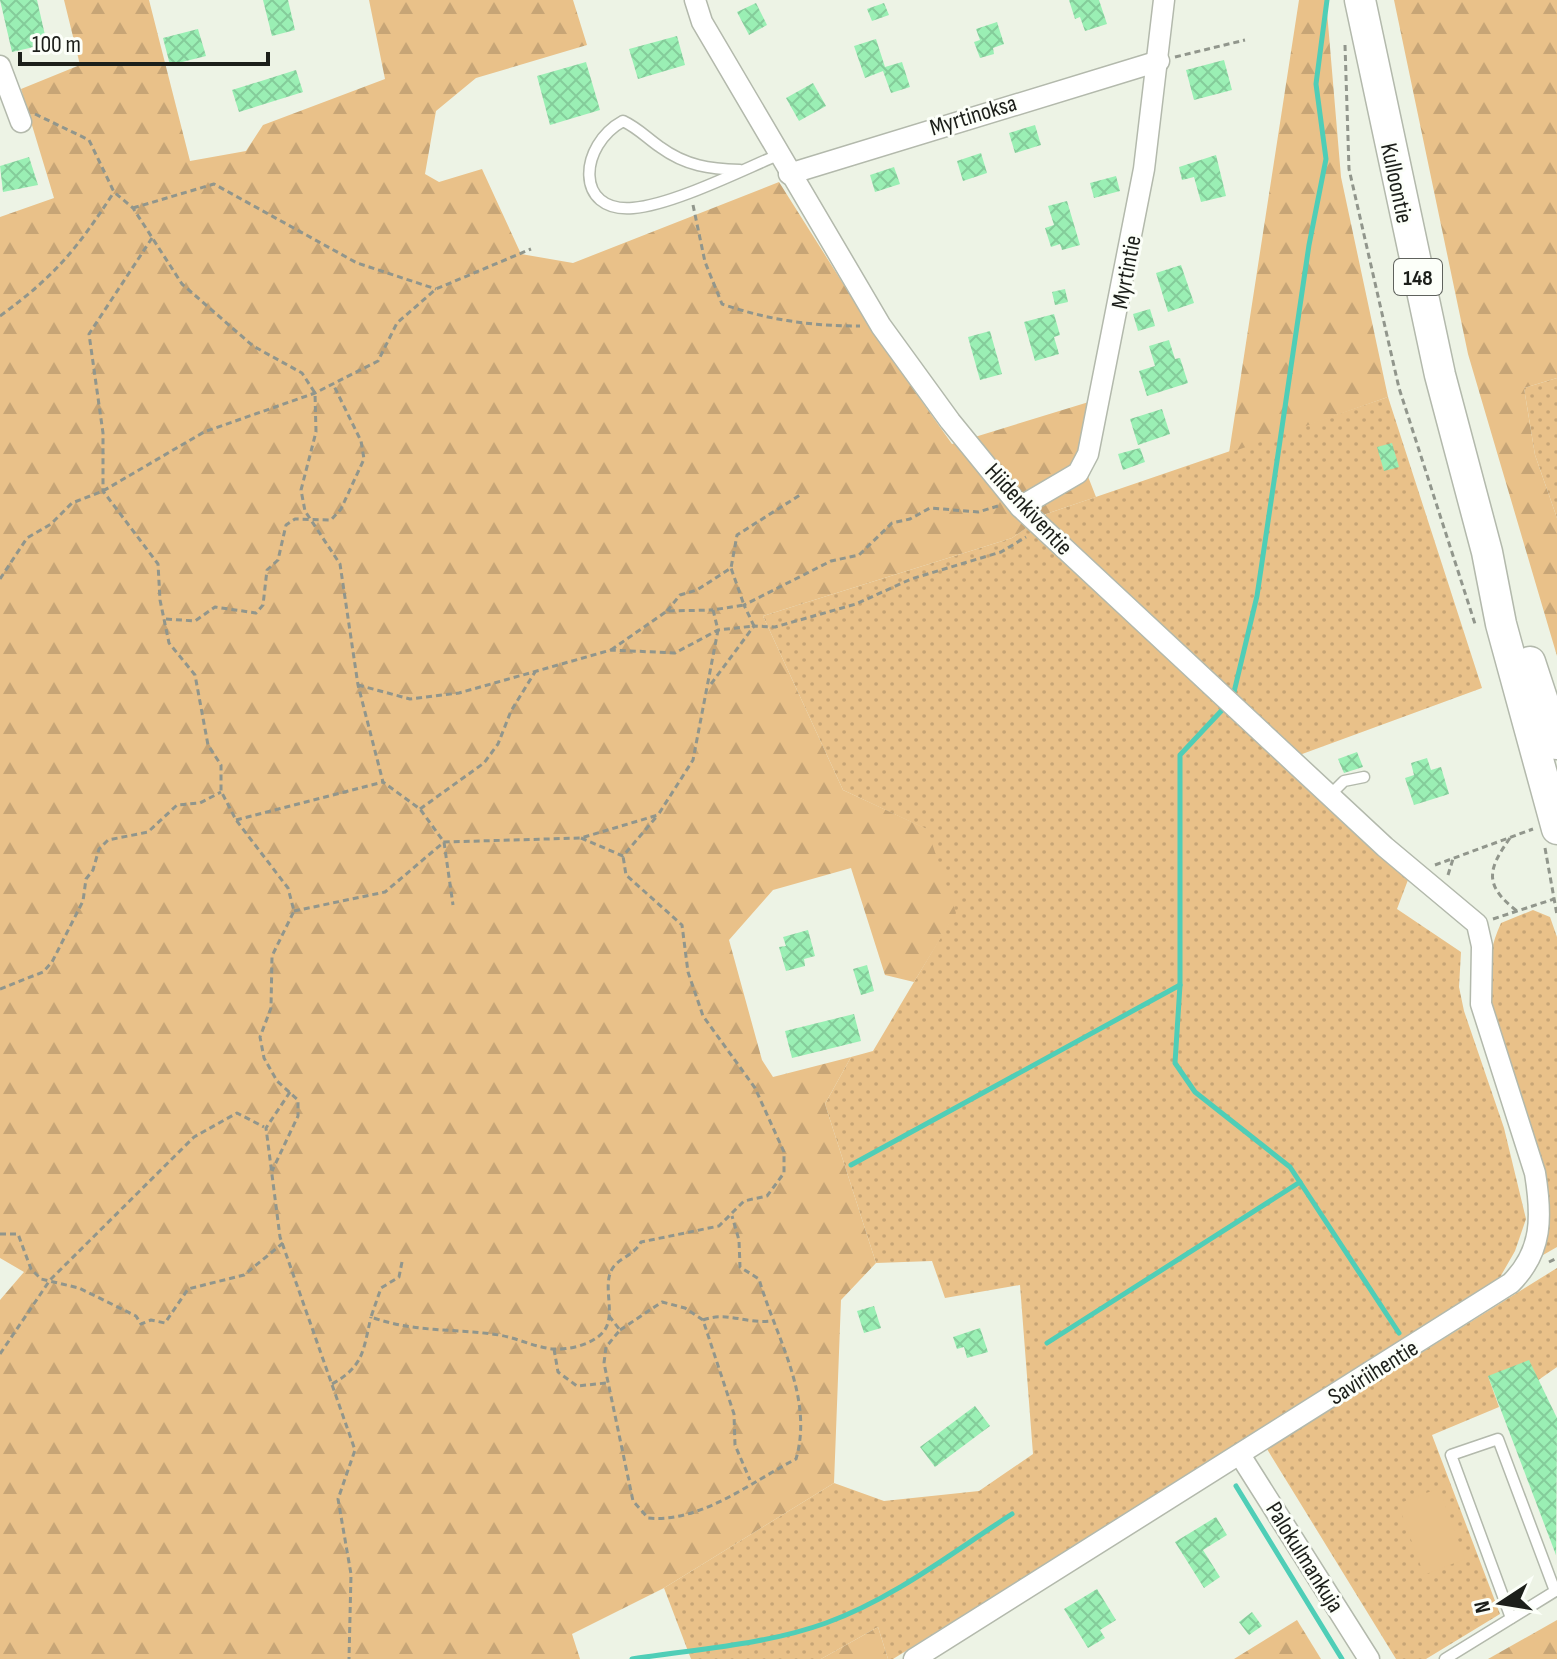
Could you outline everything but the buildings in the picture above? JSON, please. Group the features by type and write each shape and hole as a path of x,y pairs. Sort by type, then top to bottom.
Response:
{"main road":[{"name":"Kulloontie","path":"1360,0 1440,375 1487,552 1542,827"},
{"name":"Kulloontie","path":"1487,552 1517,620 1557,744"}],"street":[{"name":"Hiidenkiventie","path":"695,0 702,22 881,326 1016,502 1330,795 1477,924"},
{"name":"Myrtintie","path":"1016,502 1078,473 1088,454 1135,224 1159,61 1164,0"},
{"name":"Myrtinoksa","path":"789,174 1159,61"},
{"path":"0,66 18,116"},
{"name":"Saviriihentie","path":"914,1659 1477,1307 1526,1268 1536,1246 1541,1220 1539,1197 1535,1173 1481,1004 1482,946 1477,924"},
{"name":"Palokulmankuja","path":"1240,1455 1369,1659"}],"lane":[{"path":"740,170 704,168 679,160 636,127 623,121 605,131 590,154 589,178 606,203 636,208 689,190 740,170 778,155"},
{"path":"1330,795 1344,781 1364,777"},
{"path":"1445,1659 1556,1591 1498,1439 1451,1455 1511,1618"}],"path":[{"path":"1345,33 1349,169 1399,388 1477,629"},
{"path":"1159,61 1245,40"},
{"path":"18,116 41,114 89,140 114,192 133,208 182,284 219,320 253,346 302,373 315,393 316,432 301,490 310,519 340,564 358,685 383,782 420,809 444,842 453,905"},
{"path":"133,208 214,184 357,263 436,289"},
{"path":"689,190 705,262 722,304 761,318 822,326 881,326"},
{"path":"0,316 44,284 79,244 114,192"},
{"path":"152,238 89,334 103,433 103,491 158,564 160,600 169,643 195,675 208,745 221,765 222,792 236,820 288,888 294,911 272,956 271,1008 260,1037 270,1069 298,1100 298,1116 272,1171"},
{"path":"0,579 27,538 51,524 72,503 103,491 204,432 315,393 378,361 397,323 436,289 531,249"},
{"path":"166,619 195,621 215,607 256,613 263,605 267,570 278,560 286,525 295,519 331,520 341,509 364,459 361,441 333,384"},
{"path":"754,626 731,568 737,535 800,495"},
{"path":"667,611 713,610 744,605 831,561 859,555 892,523 910,519 930,508 978,512 1016,502"},
{"path":"611,650 675,653 718,630 775,627 856,604 911,579 1001,552 1025,537"},
{"path":"358,685 410,699 459,693 611,650 667,611 680,595 697,590 731,568"},
{"path":"371,1317 393,1325 441,1333 498,1335 554,1349 581,1346 603,1332 609,1316 609,1274 615,1265 635,1253 641,1242 719,1226 744,1201 767,1196 778,1186 784,1173 784,1152 755,1088 703,1016 688,972 682,925 626,875 623,856 658,815 693,760 710,685 718,630 713,610"},
{"path":"710,685 754,626"},
{"path":"420,809 484,763 498,744 511,711 535,672"},
{"path":"236,820 383,782"},
{"path":"0,989 43,972 52,962 83,901 86,879 93,870 99,849 108,840 148,832 177,805 200,803 222,792"},
{"path":"294,911 385,892 444,842 581,838 658,815"},
{"path":"1415,872 1542,827 1557,915"},
{"path":"1510,836 1494,859 1492,872 1499,895 1517,911"},
{"path":"581,838 623,856"},
{"path":"1448,882 1447,871 1453,859"},
{"path":"1477,924 1554,899"},
{"path":"290,1092 266,1128 283,1243 355,1450 338,1499 351,1574 349,1659"},
{"path":"0,1354 50,1280 194,1137 237,1113 266,1128"},
{"path":"732,1216 739,1240 740,1267 759,1279 771,1321 799,1391 801,1440 796,1459 751,1482 734,1496 668,1520 648,1518 633,1501 607,1383 606,1347 620,1330 662,1302 685,1308 703,1320 734,1414 735,1445 751,1482"},
{"path":"0,1234 18,1234 31,1269 41,1279 79,1288 136,1316 141,1324 151,1320 165,1323 188,1289 244,1275 283,1243"},
{"path":"332,1384 352,1373 361,1359 381,1288 399,1277 402,1262"},
{"path":"703,1320 720,1313 758,1323 771,1321"},
{"path":"609,1316 620,1330"},
{"path":"554,1349 558,1372 577,1386 607,1383"}],"green space":[{"path":"64,0 149,0 190,161 246,151 263,125 385,79 369,0 573,0 587,45 476,78 436,111 425,174 439,182 482,169 521,254 573,263 779,182 880,342 952,444 1092,401 1080,456 1096,497 1046,514 1012,538 763,616 843,790 927,829 956,913 914,982 885,975 851,868 773,890 729,940 762,1060 773,1077 851,1057 825,1104 876,1263 841,1300 834,1483 664,1588 572,1634 580,1659 0,1659 0,1300 24,1272 0,1258 0,217 54,198 21,89 80,65"},
{"path":"1299,0 1326,0 1341,177 1388,397 1229,453"},
{"path":"1394,0 1557,0 1557,378 1524,388 1535,455 1557,518 1557,656 1468,354"},
{"path":"1557,378 1557,518 1535,455 1524,388"},
{"path":"1388,397 1482,688 1294,757 1411,872 1397,909 1461,952 1459,987 1464,1011 1504,1128 1526,1219 1515,1251 1499,1279 893,1659 888,1659 878,1627 821,1659 691,1659 664,1588 834,1483 884,1501 979,1491 1033,1454 1020,1285 945,1298 932,1261 876,1263 825,1104 851,1057 873,1051 955,913 926,829 843,790 763,616 1012,538 1033,523 1044,531 1046,514"},
{"path":"1533,910 1550,917 1557,937 1557,1247 1543,1255 1543,1211 1535,1168 1496,1044 1489,1003 1489,963 1501,923"},
{"path":"1557,1268 1557,1367 1537,1381 1488,1376 1499,1407 1432,1435 1500,1614 1426,1659 1396,1659 1267,1449"},
{"path":"1439,1488 1465,1559 1424,1575 1398,1504"},
{"path":"1297,1620 1321,1659 1234,1659"},
{"path":"1557,1620 1557,1659 1488,1659"},
{"path":"878,1627 888,1659 821,1659"}],"waterway":[{"path":"1234,692 1257,596 1309,245 1326,159 1316,84 1327,0"},
{"path":"1224,708 1180,755 1180,985 1175,1063 1195,1092 1290,1167 1399,1333"},
{"path":"851,1165 1180,985"},
{"path":"1047,1343 1300,1182"},
{"path":"1236,1486 1342,1659"},
{"path":"632,1659 755,1641 826,1623 899,1588 1012,1514"}]}
